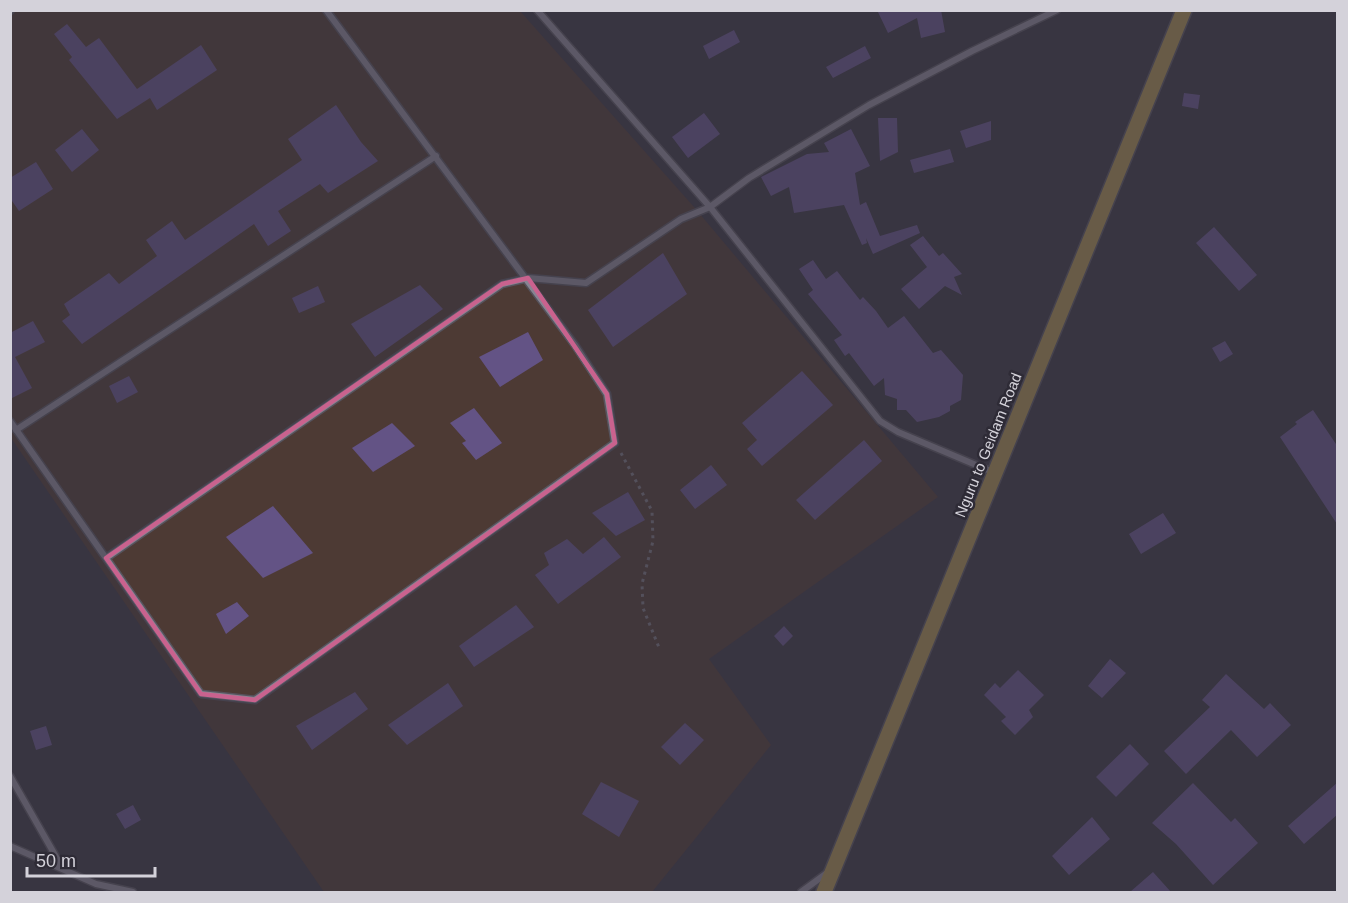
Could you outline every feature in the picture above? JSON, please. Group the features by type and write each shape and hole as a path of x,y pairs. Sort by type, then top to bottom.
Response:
{"main road":[{"name":"Nguru to Geidam Road","path":"824,892 1184,10"}],"street":[{"path":"10,421 201,694 255,700 615,443 607,393 528,278 326,10"},
{"path":"537,10 710,207 880,421 898,432 996,473"},
{"path":"106,558 502,284 528,278 586,283 681,219 710,207 749,178 869,105 1057,10"},
{"path":"16,430 436,156"},
{"path":"10,776 64,870"},
{"path":"10,846 96,884 133,892"},
{"path":"801,892 833,869"}],"path":[{"path":"615,443 651,511 653,541 642,584 643,608 660,650"}],"highlighted area":[{"path":"528,278 607,394 615,443 255,700 201,694 106,558 502,284"}],"shaded area":[{"path":"10,11 520,11 694,207 938,497 709,659 771,745 652,892 324,892 11,438"}],"building":[{"path":"877,10 941,10 945,32 921,38 917,18 888,33"},
{"path":"67,24 86,47 99,38 137,89 201,45 217,70 157,110 150,98 117,119 69,60 72,57 54,34"},
{"path":"734,30 740,42 709,59 703,46"},
{"path":"865,46 871,58 833,78 826,67"},
{"path":"1184,93 1200,95 1198,109 1182,106"},
{"path":"336,105 361,142 378,161 328,193 320,184 278,211 291,231 268,246 254,224 82,344 62,321 70,315 64,304 109,273 119,284 157,256 146,240 172,221 185,240 302,160 288,139"},
{"path":"704,113 720,134 688,158 672,137"},
{"path":"878,118 897,118 898,152 880,161"},
{"path":"991,121 991,140 966,148 960,131"},
{"path":"82,129 99,150 72,172 55,150"},
{"path":"851,129 870,166 855,173 860,205 866,202 880,236 917,225 920,233 873,254 866,238 867,243 862,245 844,205 794,213 789,187 771,196 761,177 807,154 829,152 824,143"},
{"path":"950,149 954,162 914,173 910,160"},
{"path":"36,162 53,189 19,211 10,198 10,178"},
{"path":"1214,227 1257,275 1239,291 1196,243"},
{"path":"923,236 939,256 943,253 962,274 954,277 962,295 945,286 919,309 901,289 927,267 910,245"},
{"path":"663,253 687,294 613,347 588,310"},
{"path":"813,260 826,279 837,271 860,300 863,297 876,311 888,328 904,316 933,353 941,350 963,375 961,400 950,406 950,411 939,417 917,422 906,410 897,410 897,399 885,395 884,378 874,386 849,353 845,356 834,340 842,335 808,294 813,290 799,269"},
{"path":"420,285 443,309 375,357 351,324"},
{"path":"318,286 325,302 299,313 292,298"},
{"path":"33,321 45,342 15,357 32,388 10,399 10,333"},
{"path":"528,332 543,360 500,387 479,357"},
{"path":"1225,341 1233,354 1220,362 1212,348"},
{"path":"802,371 833,405 762,466 747,449 757,440 742,423"},
{"path":"129,376 138,392 117,403 109,386"},
{"path":"474,408 502,443 476,460 462,443 466,441 450,423"},
{"path":"1313,410 1338,447 1337,524 1280,437 1297,424 1295,422"},
{"path":"392,423 415,446 373,472 352,448"},
{"path":"864,440 882,461 815,520 796,500"},
{"path":"711,465 727,485 695,509 680,490"},
{"path":"628,492 645,520 616,536 592,513"},
{"path":"273,506 313,553 263,578 226,537"},
{"path":"1163,513 1176,533 1141,554 1129,534"},
{"path":"604,537 621,557 558,604 535,575 549,565 544,553 567,539 583,554"},
{"path":"237,602 249,616 226,634 216,614"},
{"path":"516,605 534,627 474,667 459,646"},
{"path":"784,626 793,636 783,646 774,636"},
{"path":"1110,659 1126,673 1102,698 1088,686"},
{"path":"1018,670 1044,695 1029,710 1033,717 1015,735 1001,721 1006,717 984,695 995,683 1000,688"},
{"path":"1226,674 1264,709 1270,703 1291,725 1257,757 1231,730 1186,774 1164,751 1210,707 1202,700"},
{"path":"448,683 463,706 407,745 388,725"},
{"path":"355,692 368,709 312,750 296,726"},
{"path":"685,723 704,740 680,765 661,747"},
{"path":"46,726 52,745 36,750 30,731"},
{"path":"1130,744 1149,764 1116,797 1096,777"},
{"path":"601,782 639,801 619,837 582,814"},
{"path":"1338,782 1338,814 1304,844 1288,826"},
{"path":"1193,783 1231,822 1235,818 1258,843 1213,885 1176,844 1152,823"},
{"path":"133,805 141,820 125,829 116,814"},
{"path":"1092,817 1110,839 1069,875 1052,856"},
{"path":"1153,872 1171,892 1130,892"}]}
